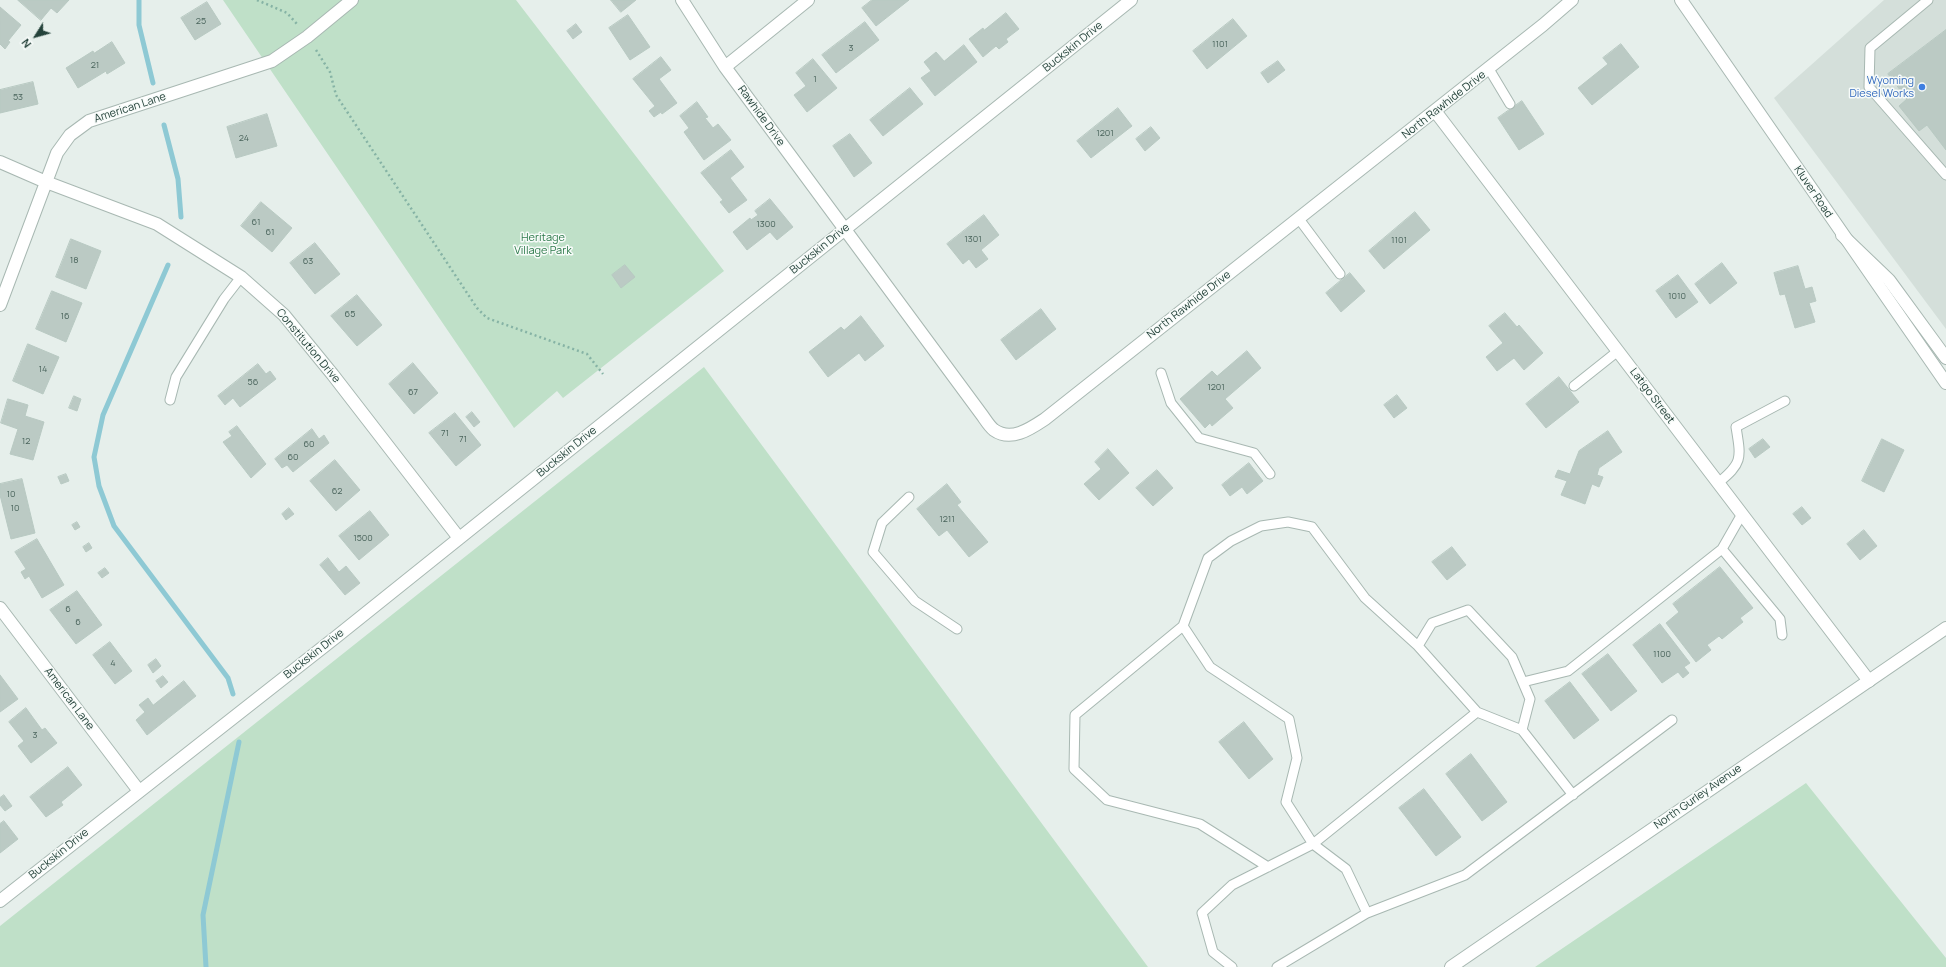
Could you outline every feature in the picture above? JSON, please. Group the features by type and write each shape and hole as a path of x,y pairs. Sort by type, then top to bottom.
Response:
{"street":[{"name":"American Lane","path":"0,305 57,153 70,135 89,121 272,61 307,37 352,0"},
{"name":"Rawhide Drive","path":"682,0 725,66 844,230"},
{"path":"725,66 808,0"},
{"name":"Buckskin Drive","path":"0,902 336,637 1132,0"},
{"name":"North Rawhide Drive","path":"844,230 994,430 1013,436 1029,429 1045,419 1488,69 1572,0"},
{"name":"Kluver Road","path":"1681,0 1745,91 1842,235 1946,383"},
{"name":"Latigo Street","path":"1435,111 1869,682"},
{"name":"Constitution Drive","path":"0,162 46,182 157,224 241,277 284,315 333,375 459,538"},
{"path":"1842,235 1889,280 1946,358"},
{"name":"American Lane","path":"0,608 139,791"},
{"name":"North Gurley Avenue","path":"1451,967 1946,628"}],"lane":[{"path":"1928,0 1870,48 1868,87 1946,175"},
{"path":"1488,69 1510,104"},
{"path":"1299,219 1340,274"},
{"path":"170,400 176,377 224,299 241,277"},
{"path":"1574,386 1618,351"},
{"path":"1161,373 1171,403 1199,438 1254,452 1270,474"},
{"path":"1718,483 1734,470 1741,454 1736,427 1785,401"},
{"path":"909,497 882,523 873,552 915,601 957,629"},
{"path":"1523,682 1568,671 1722,549 1742,514"},
{"path":"1268,867 1200,824 1106,800 1074,769 1075,715 1183,626 1208,558 1231,541 1260,526 1288,522 1312,527 1365,598 1418,646 1478,712 1522,730 1573,795"},
{"path":"1722,549 1780,619 1782,635"},
{"path":"1418,646 1432,623 1468,610 1512,657 1530,699 1522,730"},
{"path":"1183,626 1210,667 1289,719 1297,758 1286,802 1313,844 1346,869 1367,913"},
{"path":"1232,967 1213,952 1202,913 1232,885 1313,844 1478,712"},
{"path":"1277,967 1367,913 1465,875 1672,720"}],"path":[{"path":"257,0 288,13 297,24"},
{"path":"316,50 330,72 336,95 477,308 487,318 587,354 603,374"}],"shaded area":[{"path":"1884,0 1946,0 1946,329 1774,98"}],"green space":[{"name":"Heritage Village Park","path":"223,0 516,0 724,271 563,398 557,391 514,428"},
{"path":"704,367 1148,967 0,967 0,926"},
{"path":"1806,783 1946,958 1946,967 1535,967"}],"building":[{"path":"18,0 69,0 57,13 51,8 41,20"},
{"path":"611,0 636,0 621,12"},
{"path":"872,0 909,0 876,26 862,8"},
{"path":"207,2 221,24 195,40 181,18"},
{"path":"0,7 21,25 8,41 10,42 5,49 0,44"},
{"path":"1006,13 1019,29 1006,39 1008,42 999,49 996,46 983,57 969,39 983,28 984,30"},
{"path":"628,15 650,47 630,60 609,28"},
{"path":"1233,19 1247,36 1207,69 1193,51"},
{"path":"865,22 879,40 836,73 822,55"},
{"path":"576,24 582,32 573,39 567,31"},
{"name":"Wyoming Diesel Works","path":"1946,30 1946,150 1927,125 1919,131 1899,106 1907,99 1888,74"},
{"path":"112,42 125,63 107,74 106,71 78,88 66,68 93,51 94,53"},
{"path":"1621,44 1639,67 1592,105 1578,88 1608,64 1603,58"},
{"path":"964,45 977,62 935,96 921,78 931,71 924,62 936,52 944,61"},
{"path":"661,57 671,70 659,79 677,103 662,114 661,112 654,117 649,111 655,106 633,79"},
{"path":"813,59 837,88 807,112 794,95 806,86 796,73"},
{"path":"1278,61 1285,70 1268,83 1261,73"},
{"path":"33,82 38,104 0,113 0,90"},
{"path":"910,88 923,104 883,136 870,120"},
{"path":"1522,101 1544,134 1519,150 1498,118"},
{"path":"697,102 708,117 705,118 713,128 718,124 731,140 704,160 684,132 689,128 680,116"},
{"path":"1118,108 1132,126 1091,158 1077,141"},
{"path":"267,114 277,146 236,158 227,127"},
{"path":"1151,127 1160,138 1145,151 1136,139"},
{"path":"850,134 872,163 854,177 833,146"},
{"path":"731,150 744,167 730,178 747,200 729,213 720,202 723,200 701,173"},
{"path":"770,199 793,227 777,240 770,232 747,250 733,232 750,218 751,220 758,215 755,211"},
{"path":"261,202 292,228 272,252 241,226"},
{"path":"1415,212 1430,230 1384,269 1369,251"},
{"path":"984,215 999,235 981,250 988,259 976,268 969,259 963,264 947,244"},
{"path":"71,239 101,251 86,289 56,277"},
{"path":"315,243 340,274 315,294 290,263"},
{"path":"1722,263 1737,283 1710,304 1695,284"},
{"path":"625,265 635,277 621,288 612,275"},
{"path":"1798,266 1805,289 1812,287 1816,301 1809,303 1815,322 1795,328 1785,294 1780,295 1774,273"},
{"path":"1350,273 1365,291 1341,312 1326,293"},
{"path":"1678,275 1698,302 1676,318 1656,291"},
{"path":"52,291 82,303 66,342 36,329"},
{"path":"357,295 382,325 357,346 331,316"},
{"path":"1041,309 1056,329 1016,360 1001,340"},
{"path":"1505,313 1517,327 1519,325 1543,353 1524,370 1514,358 1497,371 1486,357 1503,343 1489,326"},
{"path":"861,316 884,346 865,361 859,353 828,377 809,352 841,327 844,330"},
{"path":"28,344 59,357 43,394 13,381"},
{"path":"1247,351 1261,368 1225,399 1233,408 1212,426 1210,423 1205,428 1180,399 1212,371 1217,376"},
{"path":"413,363 438,393 414,414 389,384"},
{"path":"258,364 266,374 270,371 276,379 240,407 233,398 225,405 218,396"},
{"path":"1559,377 1579,402 1546,428 1526,404"},
{"path":"1397,395 1407,408 1394,418 1384,405"},
{"path":"74,396 81,399 77,411 69,408"},
{"path":"8,399 28,405 25,416 44,422 33,460 10,454 18,429 1,423"},
{"path":"472,412 480,422 474,427 466,417"},
{"path":"455,413 481,445 456,466 429,433"},
{"path":"237,426 266,464 251,478 223,442 232,436 229,432"},
{"path":"312,429 319,439 324,435 329,443 293,472 287,465 282,468 275,459"},
{"path":"1608,431 1622,452 1599,468 1597,475 1603,477 1599,487 1592,484 1585,504 1561,495 1567,481 1555,477 1558,470 1570,474 1579,451"},
{"path":"1763,439 1770,447 1755,458 1749,449"},
{"path":"1882,439 1904,450 1884,492 1862,481"},
{"path":"1108,449 1129,473 1099,500 1084,484 1101,469 1095,462"},
{"path":"335,460 360,490 336,511 310,481"},
{"path":"1249,463 1263,481 1247,494 1242,487 1230,496 1222,485"},
{"path":"1157,470 1173,488 1153,506 1136,488"},
{"path":"66,474 69,481 61,484 58,477"},
{"path":"22,479 35,533 11,539 0,495 0,484"},
{"path":"947,484 961,502 957,505 988,542 969,557 947,530 939,536 917,509"},
{"path":"1802,507 1811,518 1802,525 1793,514"},
{"path":"289,508 294,514 286,520 282,514"},
{"path":"370,511 389,535 359,560 339,536"},
{"path":"77,522 80,527 75,530 72,525"},
{"path":"1864,530 1877,546 1860,560 1847,544"},
{"path":"37,539 64,585 42,598 29,576 25,579 21,572 26,569 15,552"},
{"path":"89,543 92,548 86,552 83,547"},
{"path":"1452,547 1466,565 1447,580 1432,562"},
{"path":"328,558 339,572 346,566 360,583 345,595 320,565"},
{"path":"1720,567 1753,608 1740,618 1743,622 1722,639 1719,636 1707,645 1711,650 1696,662 1666,623 1679,612 1673,604"},
{"path":"105,568 109,573 102,578 98,573"},
{"path":"77,591 102,625 76,644 50,610"},
{"path":"1660,624 1690,663 1684,667 1689,673 1683,678 1678,672 1662,683 1633,645"},
{"path":"110,642 132,671 115,684 93,655"},
{"path":"1608,654 1637,691 1611,711 1582,674"},
{"path":"156,659 161,666 153,673 148,665"},
{"path":"0,675 18,699 0,712"},
{"path":"163,676 168,682 161,688 156,681"},
{"path":"184,681 196,696 147,735 136,720 145,712 139,705 148,698 153,705"},
{"path":"1570,682 1599,720 1574,739 1545,701"},
{"path":"26,708 42,730 45,728 57,743 31,763 18,746 24,741 9,722"},
{"path":"1244,722 1273,759 1249,779 1219,742"},
{"path":"1471,754 1507,802 1482,821 1446,774"},
{"path":"68,767 82,785 61,802 63,805 46,817 30,797"},
{"path":"1424,789 1461,837 1436,856 1399,808"},
{"path":"4,795 12,806 5,811 0,805 0,798"},
{"path":"4,821 18,839 0,853 0,824"}],"waterway":[{"path":"139,0 139,25 153,83"},
{"path":"164,125 178,179 181,217"},
{"path":"168,265 103,415 94,457 99,486 114,526 228,678 233,694"},
{"path":"206,967 203,915 239,742"}],"place":[{"name":"Wyoming Diesel Works","path":"1922,87"}]}
